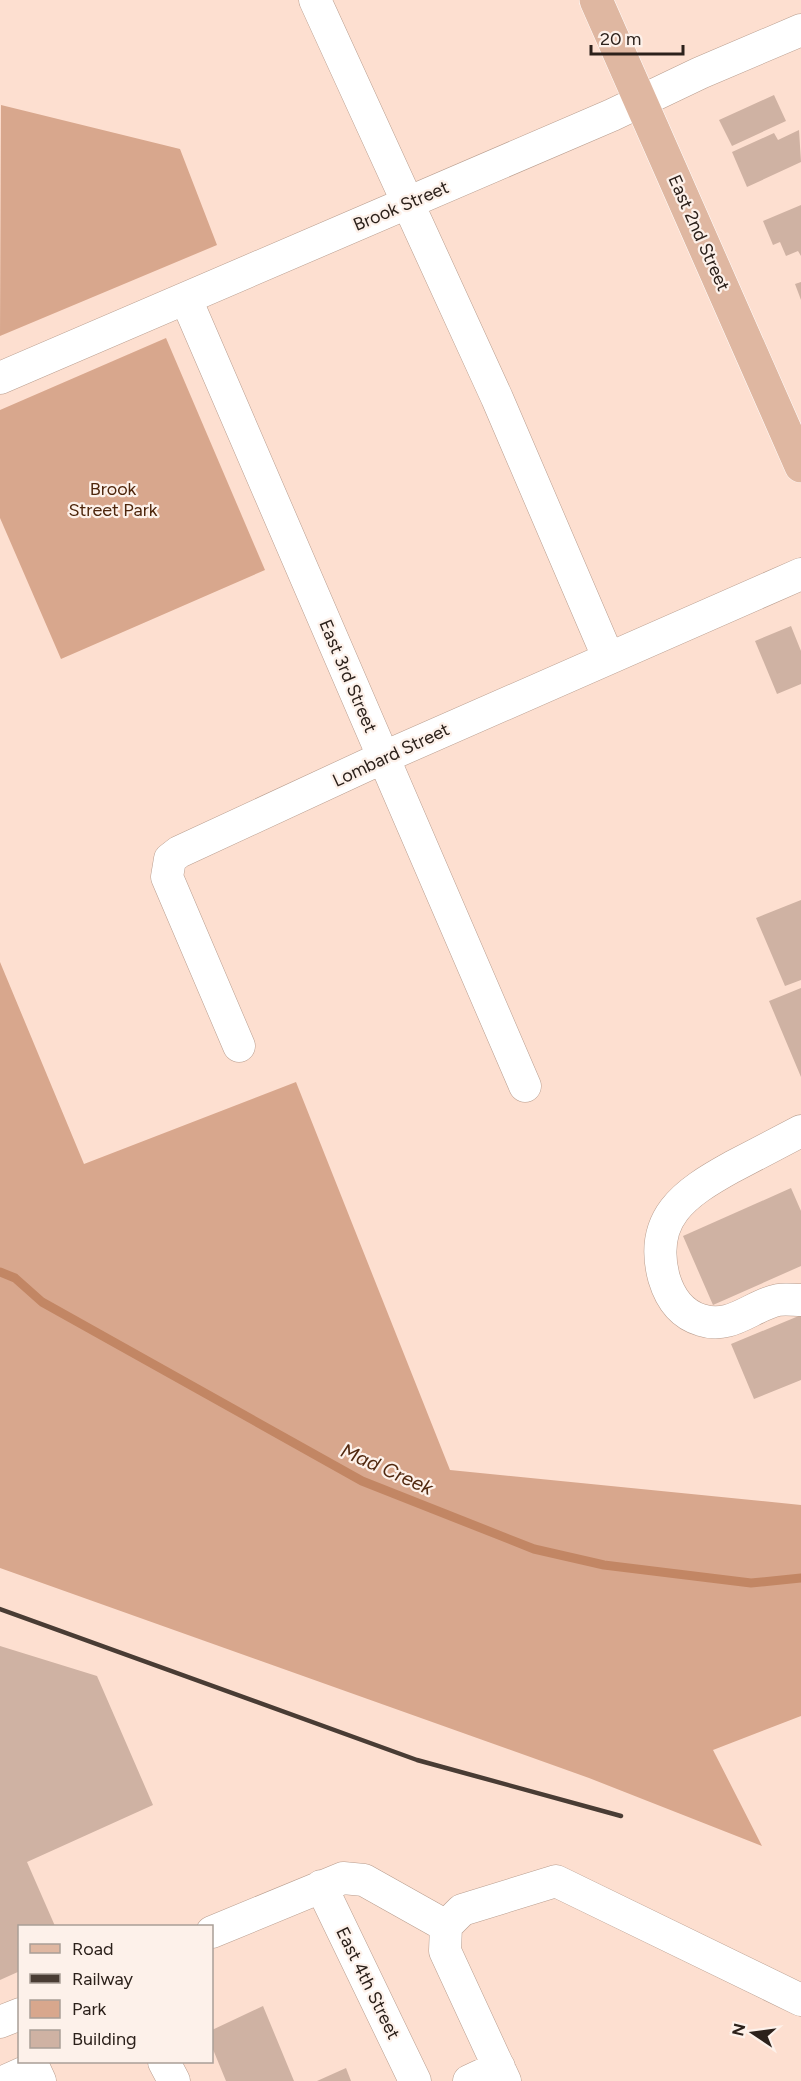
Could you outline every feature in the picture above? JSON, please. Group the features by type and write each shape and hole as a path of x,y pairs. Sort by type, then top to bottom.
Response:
{"main road":[{"name":"East 2nd Street","path":"596,0 801,466"}],"street":[{"path":"315,0 345,60 407,204 497,398 608,657"},
{"name":"Brook Street","path":"0,378 407,204 801,30"},
{"name":"East 3rd Street","path":"186,299 525,1086"},
{"name":"Lombard Street","path":"239,1046 167,877 170,859 179,852 382,758 801,574"},
{"path":"801,1131 694,1188 670,1213 661,1238 660,1263 668,1291 680,1309 701,1320 724,1323 779,1300 801,1300"},
{"path":"213,1932 343,1878 364,1880 446,1926"},
{"path":"469,2081 502,2074 445,1951 446,1926 462,1910 556,1881 801,2000"},
{"name":"East 4th Street","path":"321,1886 415,2081"},
{"path":"165,2063 174,2081"},
{"path":"5,2081 35,2070"}],"green space":[{"path":"1,105 180,149 217,245 0,336"},
{"name":"Brook Street Park","path":"166,338 265,570 61,659 0,518 0,410"},
{"path":"0,962 84,1164 296,1082 450,1470 801,1505 801,1716 713,1750 762,1846 589,1778 0,1568"}],"building":[{"path":"774,95 786,121 732,146 719,120"},
{"path":"799,130 801,162 747,187 732,152 774,133 778,140"},
{"path":"801,205 801,256 798,251 786,256 780,242 773,245 763,221"},
{"path":"801,282 801,300 795,284"},
{"path":"791,626 801,651 801,684 777,694 755,641"},
{"path":"801,900 801,980 785,986 756,918"},
{"path":"801,988 801,1077 769,1001"},
{"path":"791,1188 801,1211 801,1266 713,1305 683,1236"},
{"path":"801,1315 801,1380 754,1399 731,1344"},
{"path":"0,1646 97,1676 153,1805 27,1862 55,1925 18,1925 18,1972 0,1980"},
{"path":"263,2006 294,2081 226,2081 213,2049 213,2030"},
{"path":"346,2068 351,2081 317,2081"}],"waterway":[{"name":"Mad Creek","path":"0,1272 15,1278 42,1302 362,1481 534,1549 604,1565 751,1583 801,1578"}],"railway":[{"path":"0,1609 417,1760 621,1816"}]}
